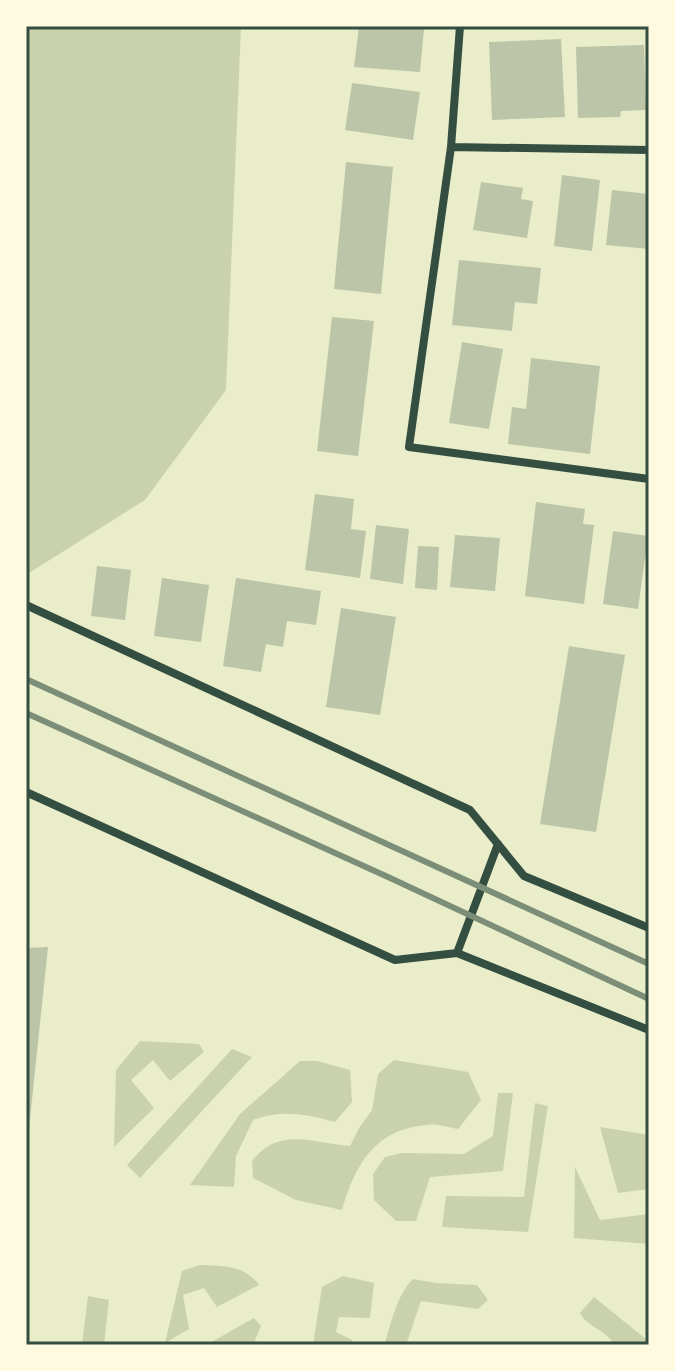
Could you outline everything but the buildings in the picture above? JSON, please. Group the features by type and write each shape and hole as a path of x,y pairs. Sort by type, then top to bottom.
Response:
{"street":[{"path":"460,26 451,147 409,447 649,479"},
{"path":"451,147 649,150"},
{"path":"26,605 470,810 524,876 649,928"},
{"path":"26,792 395,960 457,953 649,1030"},
{"path":"457,953 498,844"}],"green space":[{"path":"26,26 241,26 226,390 145,500 29,573 26,571"},
{"path":"140,1041 199,1044 204,1052 170,1081 153,1060 131,1080 154,1108 114,1147 116,1070"},
{"path":"232,1049 252,1057 140,1178 127,1165"},
{"path":"394,1060 468,1072 481,1100 458,1129 438,1125 408,1128 380,1142 369,1152 353,1178 342,1210 296,1200 253,1178 252,1161 273,1143 297,1139 350,1146 372,1110 378,1074"},
{"path":"300,1061 317,1061 350,1070 352,1102 335,1122 294,1114 253,1120 236,1156 234,1187 190,1185 240,1114"},
{"path":"498,1093 513,1093 503,1171 430,1177 416,1221 396,1221 374,1200 373,1174 385,1157 402,1153 464,1154 493,1136"},
{"path":"535,1103 548,1106 528,1232 442,1227 446,1196 524,1197"},
{"path":"600,1127 649,1135 649,1189 618,1193"},
{"path":"575,1167 600,1220 649,1214 649,1244 574,1238"},
{"path":"200,1265 240,1270 259,1285 217,1307 204,1288 183,1295 189,1329 165,1343 182,1271"},
{"path":"343,1276 374,1283 370,1318 339,1317 336,1332 352,1340 353,1345 313,1345 322,1287"},
{"path":"413,1279 477,1285 488,1300 478,1309 421,1301 406,1345 384,1345 398,1301"},
{"path":"88,1296 109,1300 104,1345 82,1345"},
{"path":"594,1297 647,1340 646,1345 614,1345 588,1322 580,1313"},
{"path":"254,1318 261,1326 253,1345 206,1345"}],"railway":[{"path":"26,679 649,964"},
{"path":"26,713 649,999"}]}
